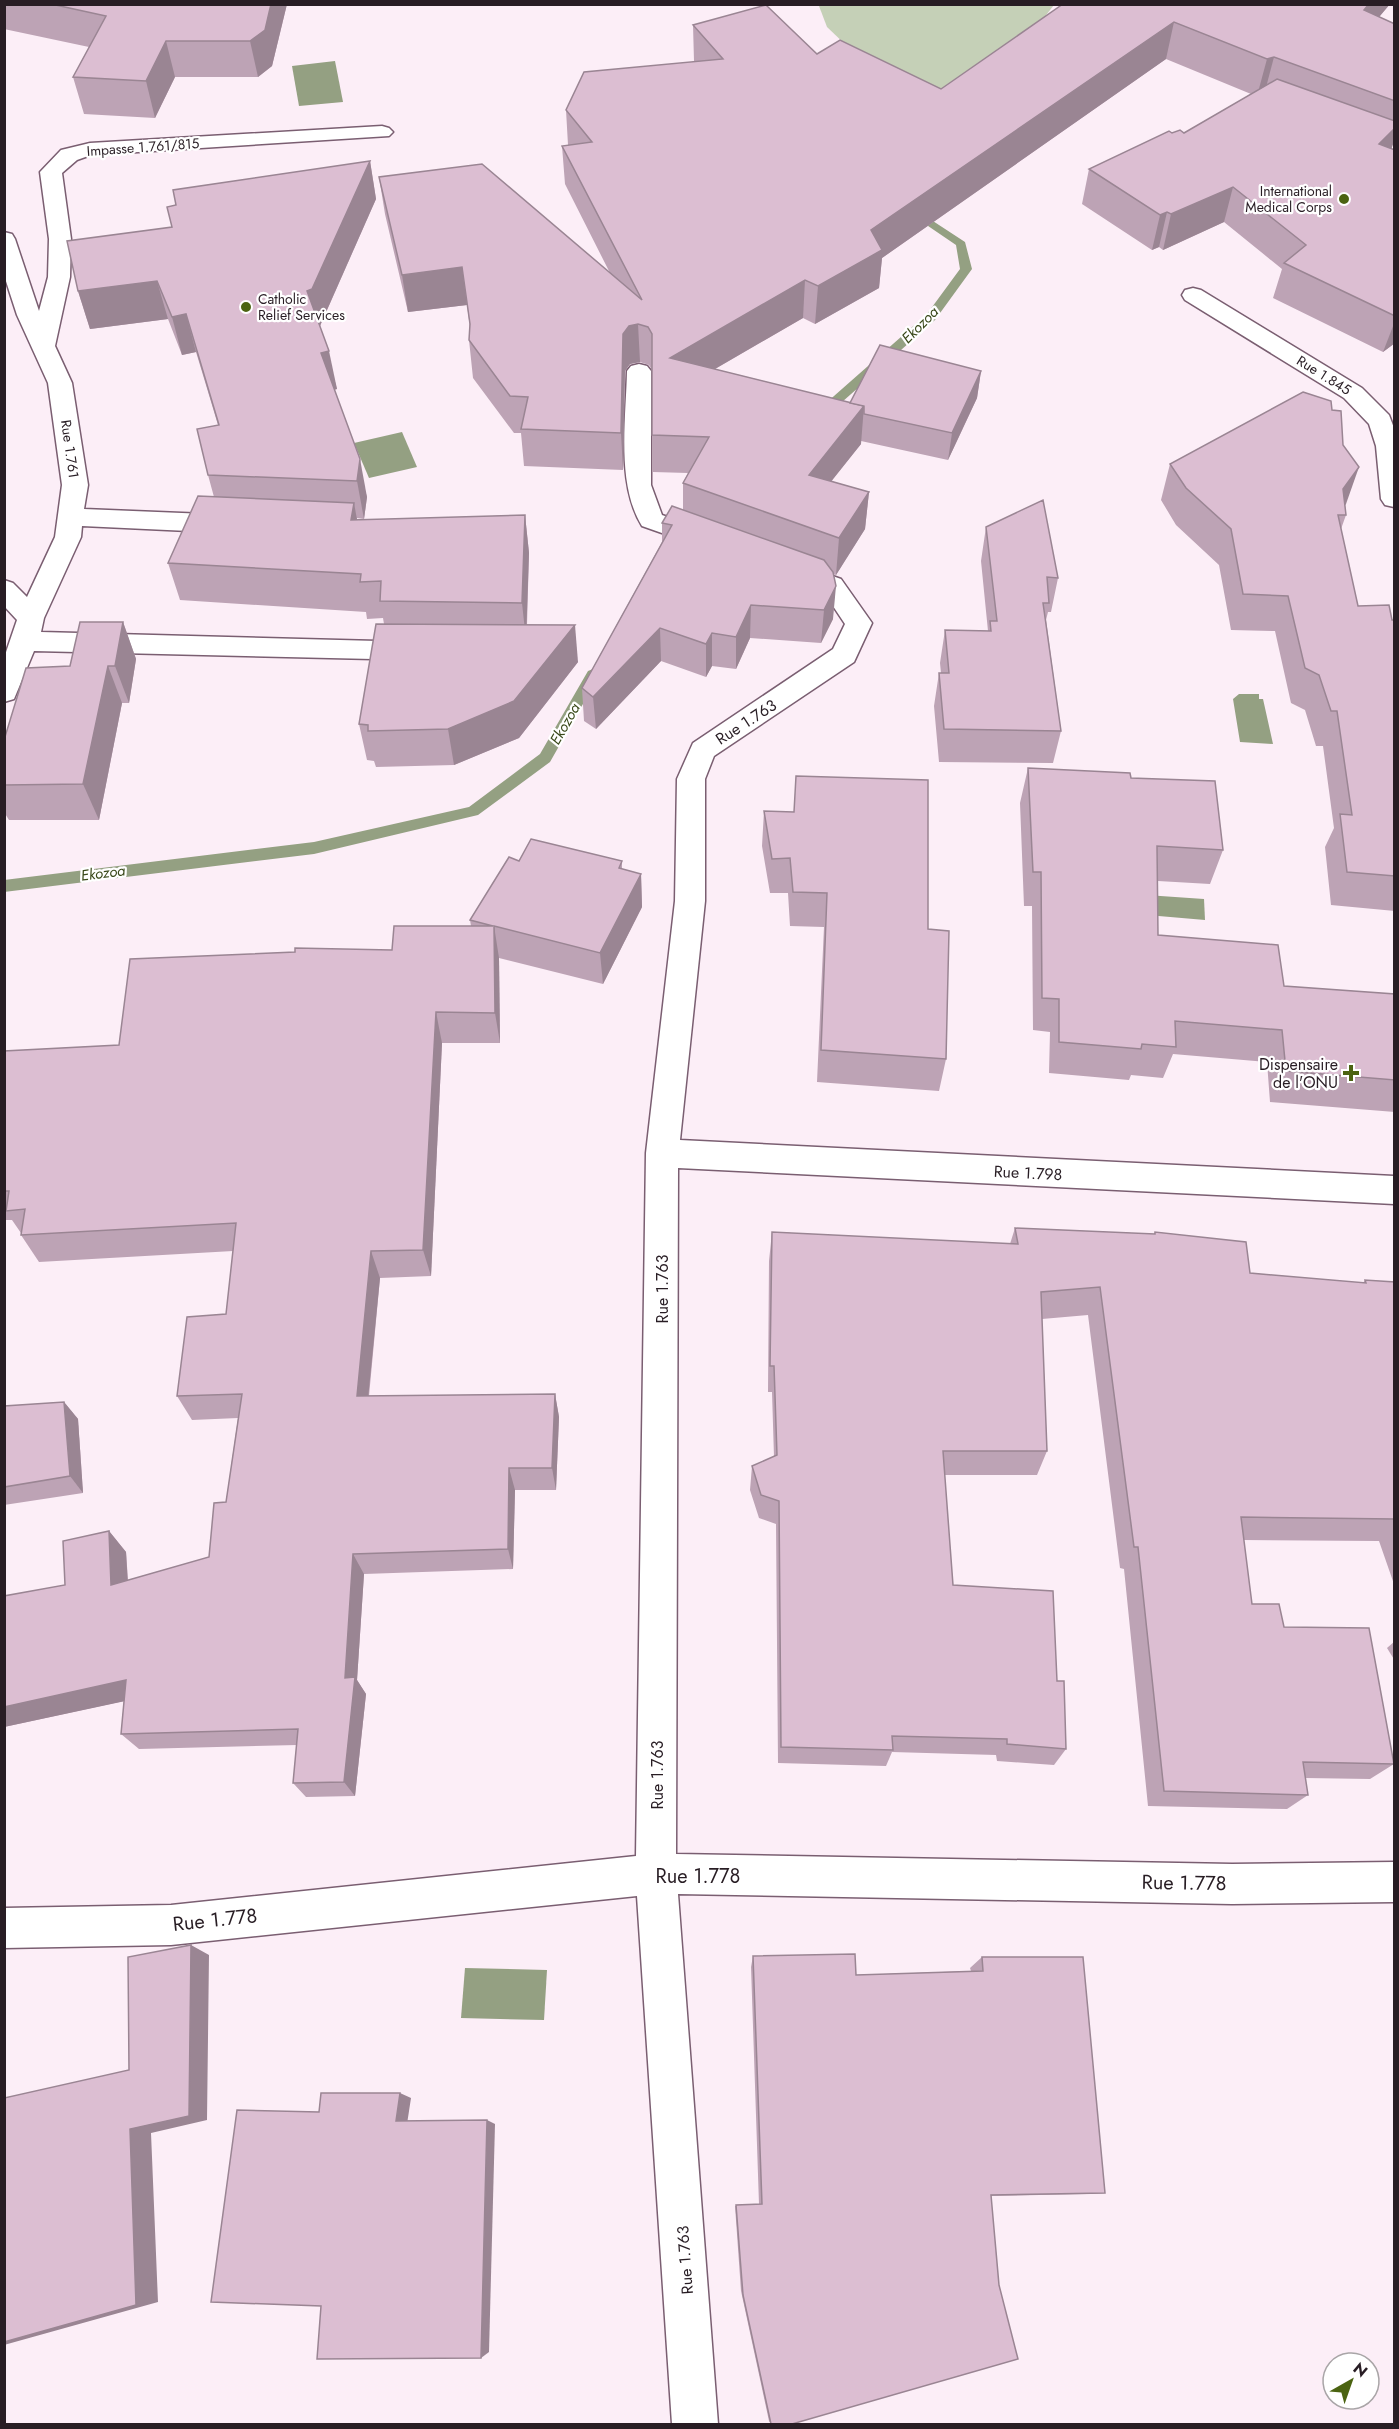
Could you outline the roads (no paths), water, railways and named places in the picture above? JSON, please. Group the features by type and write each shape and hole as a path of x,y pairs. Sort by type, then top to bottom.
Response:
{"street":[{"name":"Impasse 1.761/815","path":"43,346 59,277 60,239 51,172 69,155 90,149 382,132"},
{"name":"Rue 1.761","path":"4,239 28,315 60,383 75,485 68,537 4,692"},
{"name":"Rue 1.845","path":"1193,296 1353,393 1380,421 1388,446 1395,499"},
{"path":"639,371 638,485 651,519 736,550"},
{"path":"71,517 260,525"},
{"name":"Rue 1.763","path":"695,2424 695,2397 656,1874 662,1153 690,902 691,779 703,750 844,655 859,623 832,585 768,562"},
{"path":"4,589 28,630 442,651"},
{"name":"Rue 1.798","path":"662,1153 1395,1190"},
{"name":"Rue 1.778","path":"4,1928 171,1925 656,1874 1232,1884 1395,1882"}],"waterway":[{"name":"Ekozoa","path":"821,414 931,317 966,269 961,244 913,211"},
{"name":"Ekozoa","path":"4,886 314,848 473,811 545,758 593,674"}],"place":[{"name":"International Medical Corps","path":"1344,199"},
{"name":"Catholic Relief Services","path":"246,307"},
{"name":"Dispensaire de l'ONU","path":"1351,1073"}]}
